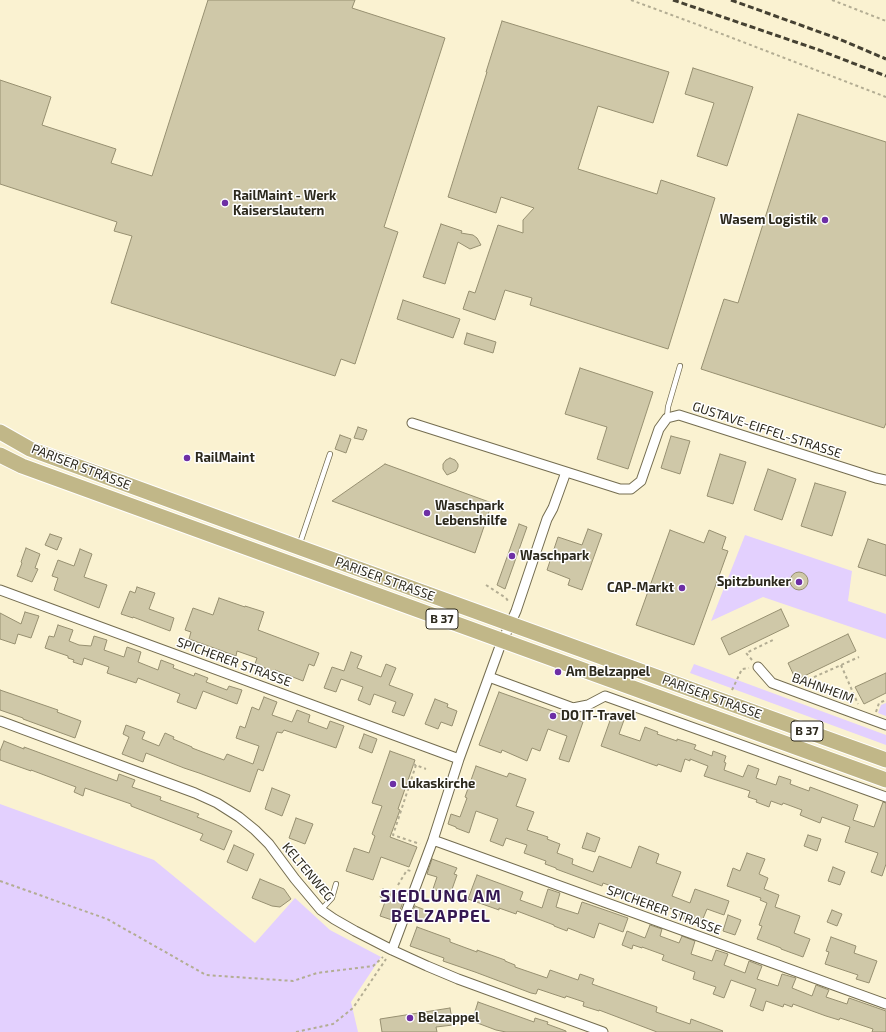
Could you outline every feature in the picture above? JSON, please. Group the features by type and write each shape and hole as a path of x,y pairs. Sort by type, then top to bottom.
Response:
{"main road":[{"name":"PARISER STRASSE","path":"0,432 30,449 298,548 886,760"},
{"name":"PARISER STRASSE","path":"0,455 22,466 886,780"}],"street":[{"name":"GUSTAVE-EIFFEL-STRASSE","path":"667,418 679,415 886,480"},
{"path":"412,423 620,489 631,489 641,481 659,429 667,418"},
{"path":"392,950 433,840 459,759 488,677 521,598 547,519 553,508 566,472"},
{"name":"SPICHERER STRASSE","path":"0,590 459,759"},
{"name":"BAHNHEIM","path":"758,667 772,683 886,725"},
{"path":"488,677 574,708 588,705 605,696 886,797"},
{"name":"KELTENWEG","path":"0,721 195,793 218,803 255,830 269,844 295,879 321,910 334,919 392,950 427,966 458,979 603,1032"},
{"name":"SPICHERER STRASSE","path":"433,840 886,1004"}],"lane":[{"path":"667,418 668,407 680,366"},
{"path":"298,548 330,454"},
{"path":"321,910 332,898 336,884"}],"path":[{"path":"631,0 886,97"},
{"path":"832,0 886,20"},
{"path":"486,585 506,598 509,603"},
{"path":"735,685 742,670 758,667 746,653 775,639"},
{"path":"805,695 812,678 859,657"},
{"path":"841,665 869,719"},
{"path":"869,719 879,703 886,700"},
{"path":"422,845 393,835 393,833 415,765 426,769"},
{"path":"398,885 407,870 413,872 415,868"},
{"path":"0,881 107,919 206,975 293,981 317,973 373,966 392,950"},
{"path":"296,1032 333,1024 353,1008 392,950"}],"shaded area":[{"path":"745,535 852,571 848,601 886,614 886,639 763,597 711,621"},
{"path":"694,664 886,735 886,745 690,673"},
{"path":"886,703 886,716 878,713 881,705"},
{"path":"0,804 154,860 255,943 295,898 330,930 381,957 351,1002 358,1032 0,1032"}],"building":[{"name":"RailMaint - Werk Kaiserslautern","path":"208,0 355,0 352,8 445,38 384,227 398,232 355,364 341,359 335,376 111,303 132,236 114,231 117,222 0,184 0,80 51,97 42,125 116,149 111,163 152,176"},
{"path":"502,21 669,72 653,123 598,106 578,169 657,194 661,180 715,198 668,349 530,305 532,298 505,290 495,320 463,309 469,291 475,293 498,225 523,233 523,220 534,208 501,197 496,213 448,197"},
{"path":"693,68 753,87 727,166 697,156 714,103 685,94"},
{"name":"Wasem Logistik","path":"798,114 886,142 886,423 884,428 701,369 724,299 738,303"},
{"path":"441,224 462,231 461,233 473,235 477,238 481,245 470,249 458,242 445,284 423,277"},
{"path":"403,300 460,319 453,338 397,319"},
{"path":"467,333 496,342 493,353 464,344"},
{"path":"580,368 653,392 628,469 597,459 607,427 565,414"},
{"path":"358,427 367,430 363,440 354,438"},
{"path":"340,435 351,439 346,453 335,449"},
{"path":"671,436 690,441 680,474 661,468"},
{"path":"720,454 746,462 733,504 707,496"},
{"path":"450,458 455,460 458,467 456,471 447,475 443,469 443,464"},
{"name":"Waschpark Lebenshilfe","path":"385,464 492,503 475,553 332,501"},
{"path":"768,469 796,479 782,520 754,510"},
{"path":"815,483 846,492 832,536 801,526"},
{"name":"Waschpark","path":"519,524 527,527 505,589 497,585"},
{"path":"588,529 602,534 582,590 568,585 570,579 547,570 558,537 582,545"},
{"name":"CAP-Markt","path":"670,530 704,543 709,530 726,537 722,549 728,551 694,645 636,625"},
{"path":"50,534 62,538 57,550 45,545"},
{"path":"868,539 886,545 886,576 858,567"},
{"path":"26,548 40,554 35,568 38,569 32,582 17,576"},
{"path":"80,549 92,554 84,577 107,585 99,608 54,590 58,578 52,576 58,560 74,566"},
{"name":"Spitzbunker","path":"795,572 803,572 808,577 806,588 803,590 795,590 790,585 790,577"},
{"path":"137,587 155,593 149,609 174,618 170,631 121,614 130,591 135,593"},
{"path":"219,598 264,612 258,630 319,653 314,666 309,664 303,681 255,664 257,658 237,651 236,656 189,639 191,632 185,630 193,608 213,615"},
{"path":"781,609 789,626 729,655 721,638"},
{"path":"25,612 39,616 31,638 18,634 15,644 0,639 0,613 21,624"},
{"path":"58,625 73,630 69,641 79,645 91,646 94,636 107,640 104,650 124,657 127,647 141,652 138,662 158,670 161,660 174,665 173,668 194,676 195,673 208,678 206,682 227,690 229,686 242,690 237,704 203,691 196,709 177,702 180,694 138,678 136,683 107,673 109,667 84,658 82,665 73,662 74,660 68,658 68,656 45,648 49,636 54,637"},
{"path":"848,634 856,651 796,680 788,663"},
{"path":"351,652 362,656 357,668 381,677 386,664 396,668 389,685 413,694 404,716 392,712 396,702 374,694 370,705 358,700 363,687 341,679 336,692 324,688 332,667 344,671"},
{"path":"886,673 886,693 864,704 855,687"},
{"path":"0,690 58,710 57,712 81,721 75,738 0,710"},
{"path":"499,692 583,722 569,762 559,759 567,736 548,729 540,751 532,748 527,761 502,750 501,753 479,745"},
{"path":"264,697 277,702 272,715 292,722 297,710 310,715 308,722 327,729 330,721 344,726 336,748 284,730 282,733 277,732 263,771 258,769 250,792 146,753 143,762 122,754 129,737 123,734 126,725 145,732 142,739 159,746 165,733 174,737 173,739 192,748 224,760 227,754 253,764 259,746 236,738 240,726 245,728 252,707 259,710"},
{"path":"435,699 448,704 447,707 457,711 452,726 441,722 438,729 425,724"},
{"path":"612,715 624,720 619,734 640,741 645,727 658,732 657,734 677,741 677,739 696,745 694,749 712,756 713,751 726,756 724,770 743,777 748,765 759,769 756,778 776,785 779,776 791,780 790,784 809,791 810,787 858,805 853,820 874,827 883,802 886,803 886,864 882,876 871,872 878,853 845,842 850,827 822,817 820,823 800,815 802,810 783,803 782,805 771,801 769,807 756,802 757,800 748,797 750,791 704,776 708,766 690,759 690,761 685,759 681,772 658,764 657,766 601,746"},
{"path":"364,734 377,739 372,753 359,748"},
{"path":"4,741 117,781 119,774 135,780 132,787 161,797 160,800 199,814 197,817 232,831 224,850 200,840 203,834 131,806 131,804 85,788 83,796 74,792 76,787 0,760 0,751"},
{"path":"390,751 415,760 390,837 417,847 409,867 381,857 373,880 346,871 354,848 369,853 375,836 372,834 382,806 372,803"},
{"path":"476,766 507,777 509,773 526,779 516,806 534,812 527,830 548,837 547,839 560,844 557,853 573,859 572,864 593,872 599,856 631,868 639,846 659,854 656,863 681,872 672,896 690,903 695,889 729,901 724,915 707,909 702,921 690,917 689,920 679,917 680,912 603,883 602,886 556,869 545,864 546,861 524,853 527,845 506,838 503,846 490,841 498,819 476,811 469,833 448,824 451,814 460,817 467,798 465,797"},
{"path":"272,788 290,795 282,816 265,809"},
{"path":"296,818 313,824 305,844 289,838"},
{"path":"587,833 600,838 595,852 582,848"},
{"path":"808,835 821,839 817,851 804,846"},
{"path":"234,845 254,854 247,871 227,862"},
{"path":"747,853 765,859 759,874 768,878 764,889 779,895 775,907 800,916 794,933 810,939 803,957 757,939 762,926 759,925 767,903 760,900 761,898 727,886 733,868 740,871"},
{"path":"432,859 457,868 454,874 457,875 450,895 433,889 437,877 427,874"},
{"path":"833,867 845,872 840,885 828,881"},
{"path":"477,875 523,892 520,900 542,908 548,889 560,893 556,907 578,914 582,902 628,918 623,932 599,923 594,938 568,928 567,931 517,911 516,914 499,908 499,910 468,899"},
{"path":"260,879 284,889 291,899 280,907 272,906 252,898"},
{"path":"383,889 403,896 401,901 403,902 395,921 380,916 386,899 380,897"},
{"path":"415,906 430,912 426,923 411,917"},
{"path":"832,910 842,914 837,926 827,922"},
{"path":"728,915 741,920 735,935 723,931"},
{"path":"650,925 662,929 660,936 679,943 682,936 695,941 691,954 712,961 716,950 728,954 724,965 745,973 749,961 762,966 757,979 778,986 782,974 796,978 792,988 812,996 816,985 829,990 826,997 847,1004 849,998 886,1011 886,1032 872,1032 873,1029 840,1018 839,1020 826,1016 793,1004 792,1007 784,1004 783,1007 766,1001 763,1011 750,1006 756,989 731,980 724,998 713,994 716,987 693,979 695,972 662,960 664,955 642,947 633,945 632,949 622,945 627,931 645,938"},
{"path":"417,927 450,939 450,942 505,960 515,965 515,967 547,978 550,970 578,980 580,974 594,979 592,984 657,1007 656,1012 690,1024 691,1019 723,1031 657,1032 599,1010 583,1006 584,1002 566,996 565,998 538,989 536,994 531,993 443,961 444,958 410,946"},
{"path":"831,937 856,946 854,953 877,961 869,983 856,979 858,975 825,964 829,952 826,951"},
{"path":"478,1002 534,1022 535,1018 548,1022 547,1024 566,1032 506,1032 496,1030 472,1021"},
{"path":"450,1008 453,1025 436,1027 437,1032 382,1032 380,1019"}],"railway":[{"path":"673,0 819,50 886,76"},
{"path":"731,0 839,39 886,59"}],"place":[{"name":"RailMaint - Werk Kaiserslautern","path":"225,203"},
{"name":"Wasem Logistik","path":"825,220"},
{"name":"RailMaint","path":"187,458"},
{"name":"Waschpark Lebenshilfe","path":"427,513"},
{"name":"Waschpark","path":"512,556"},
{"name":"Spitzbunker","path":"799,582"},
{"name":"CAP-Markt","path":"682,588"},
{"name":"Am Belzappel","path":"558,672"},
{"name":"DO IT-Travel","path":"553,716"},
{"name":"Lukaskirche","path":"393,784"},
{"name":"Belzappel","path":"410,1018"}],"district":[{"name":"SIEDLUNG AM BELZAPPEL","path":"441,906"}]}
